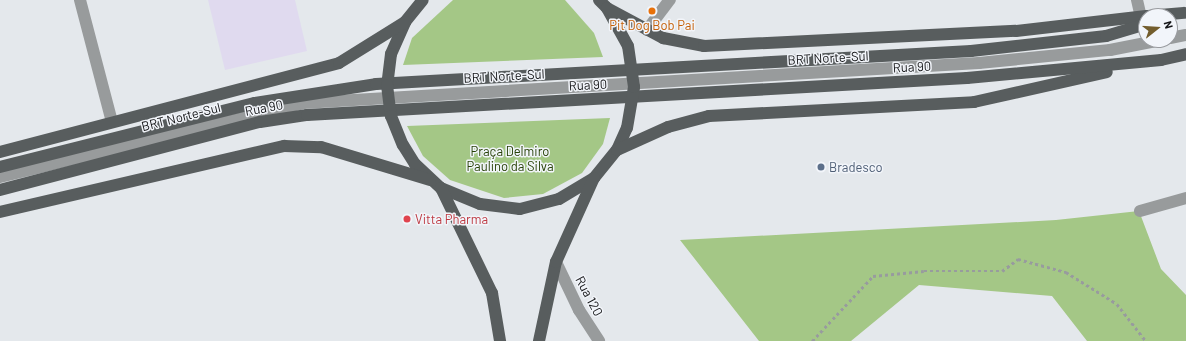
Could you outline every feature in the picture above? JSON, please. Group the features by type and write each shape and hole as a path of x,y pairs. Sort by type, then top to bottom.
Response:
{"main road":[{"path":"423,0 415,4 405,22 391,54 387,85 391,116 403,145 430,180 441,188 480,204 520,208 559,199 594,178"},
{"path":"603,4 663,38 704,46 1016,31 1138,19"},
{"path":"539,341 556,262 594,178 617,150 627,128 634,88 628,46 603,4"},
{"name":"Rua 90","path":"0,167 255,103 376,84 971,51 1106,36 1138,21"},
{"path":"0,152 338,63 405,22"},
{"name":"Rua 90","path":"0,190 260,122 307,115 967,78 1160,60 1186,54"},
{"path":"617,150 668,127 709,116 974,102 1160,60"},
{"path":"0,212 284,146 321,147 430,180"},
{"path":"441,188 492,292 500,341"}],"street":[{"path":"80,0 112,122"},
{"path":"647,30 670,0"},
{"name":"BRT Norte-Sul","path":"0,177 303,104 979,63 1110,50 1138,45"},
{"path":"1140,211 1186,198"},
{"name":"Rua 120","path":"556,262 579,310 599,341"}],"path":[{"path":"812,341 873,276 924,271 1002,271 1018,259 1066,272 1117,304 1146,341"}],"shaded area":[{"path":"208,0 295,0 307,51 225,70"}],"green space":[{"path":"453,0 565,0 594,33 603,57 403,65 412,38"},
{"name":"Praça Delmiro Paulino da Silva","path":"610,118 603,144 582,173 543,194 504,198 450,180 423,156 407,126"},
{"path":"1139,211 1161,269 1186,295 1186,341 1087,341 1052,296 919,285 851,341 759,341 680,240 1056,220"}],"place":[{"name":"Pit Dog Bob Pai","path":"652,11"},
{"name":"Bradesco","path":"821,167"},
{"name":"Vitta Pharma","path":"407,219"}]}
